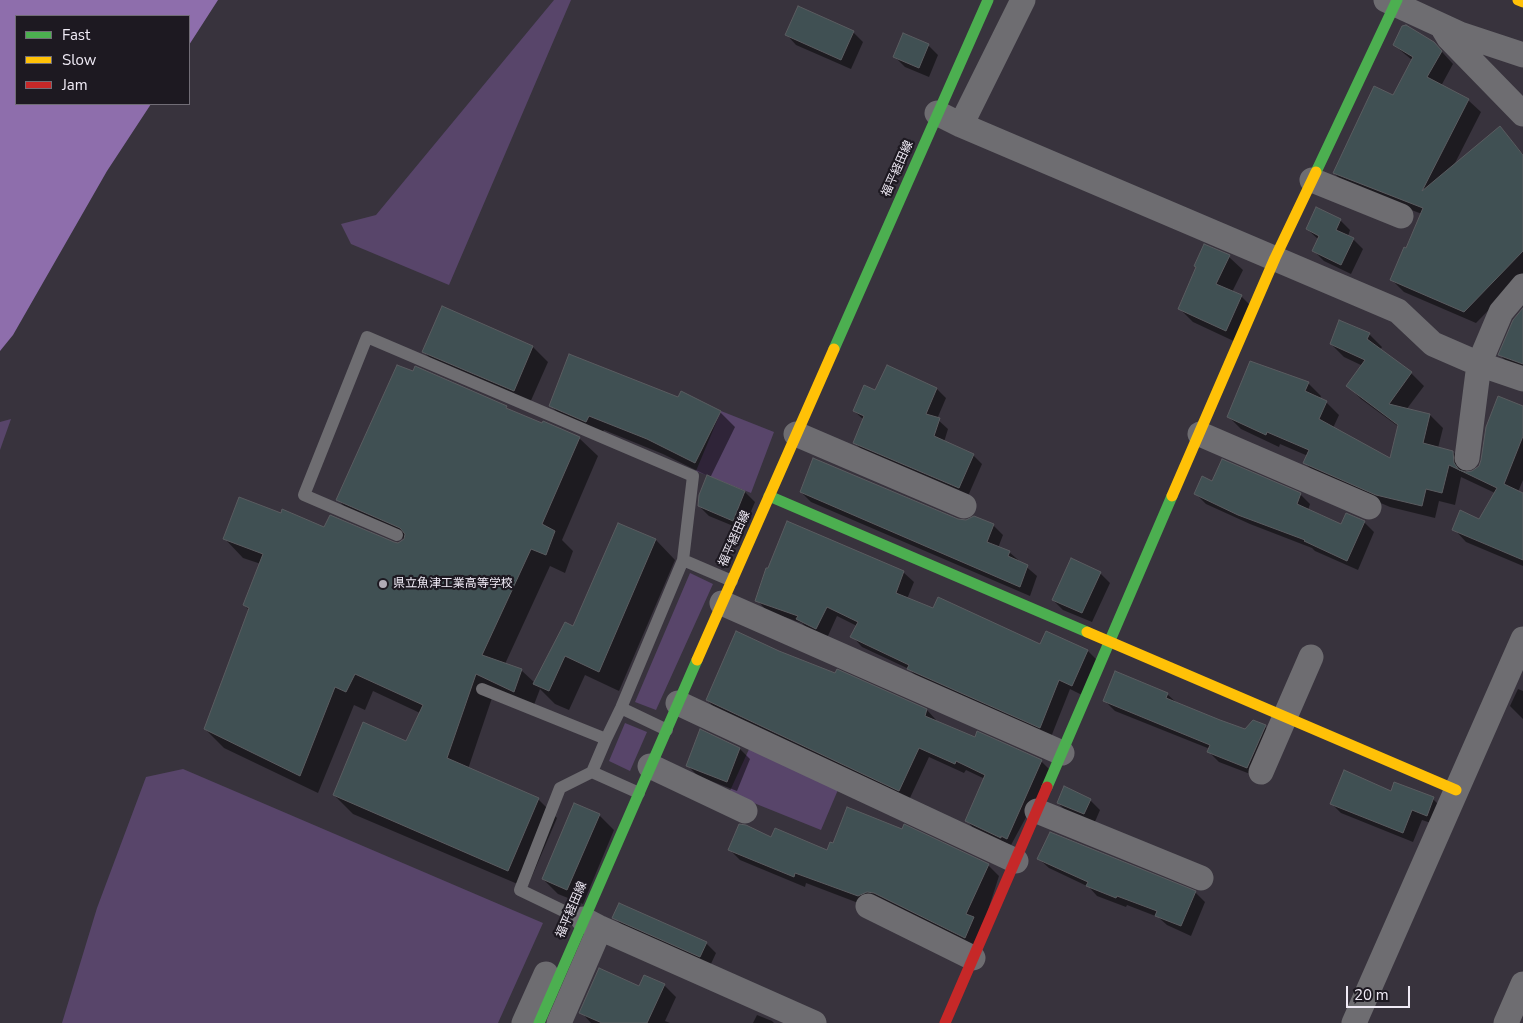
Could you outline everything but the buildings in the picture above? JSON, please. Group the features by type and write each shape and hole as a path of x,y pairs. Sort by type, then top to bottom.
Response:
{"main road":[{"name":"福平経田線","path":"539,1023 585,921 650,766 988,0"},
{"name":"福平経田線","path":"958,68 974,45 998,0"},
{"path":"1518,0 1523,2"},
{"path":"945,1023 1111,642 1275,258 1393,2"},
{"path":"769,496 1456,790"}],"street":[{"path":"961,125 1023,0"},
{"path":"1393,2 1460,34 1523,55"},
{"path":"1441,25 1449,38 1523,114"},
{"path":"937,113 961,125 1398,311 1433,344 1479,364 1523,379"},
{"path":"1312,180 1401,216"},
{"path":"1467,458 1479,364 1501,312 1523,286"},
{"path":"796,434 964,506"},
{"path":"1200,434 1369,507"},
{"path":"722,603 1062,754"},
{"path":"1354,1023 1523,639"},
{"path":"1261,772 1311,657"},
{"path":"678,703 1016,860"},
{"path":"650,766 745,810"},
{"path":"1037,811 1201,878"},
{"path":"868,906 973,958"},
{"path":"524,1023 585,921"},
{"path":"559,1023 585,921"},
{"path":"585,921 814,1023"},
{"path":"1506,1023 1523,984"}],"lane":[{"path":"397,535 304,495 367,337 693,476 683,560 592,772 560,788 520,890 585,921"},
{"path":"683,560 732,580"},
{"path":"482,689 606,738"},
{"path":"621,708 666,730"},
{"path":"592,772 639,793"}],"shaded area":[{"path":"0,0 218,0 190,43 190,15 15,15 15,105 150,105 107,171 13,335 0,351"},
{"path":"554,0 571,0 449,285 351,244 341,224 376,215"},
{"path":"721,411 774,432 751,493 696,471"},
{"path":"11,419 0,450 0,422"},
{"path":"690,573 713,584 656,710 635,702"},
{"path":"625,723 647,732 630,771 609,761"},
{"path":"750,747 840,785 821,830 729,793"},
{"path":"183,769 543,923 498,1023 62,1023 97,908 146,777"}],"traffic: fast":[{"path":"834,349 988,0"},
{"path":"1316,172 1397,0"},
{"path":"769,496 1087,632"},
{"path":"1047,787 1172,496"},
{"path":"539,1023 697,660"}],"traffic: slow":[{"path":"1518,0 1523,2"},
{"path":"1172,496 1275,258 1316,172"},
{"path":"697,660 834,349"},
{"path":"1087,632 1456,790"}],"traffic: jam":[{"path":"945,1023 1047,787"}],"place":[{"name":"県立魚津工業高等学校","path":"383,584"}]}
